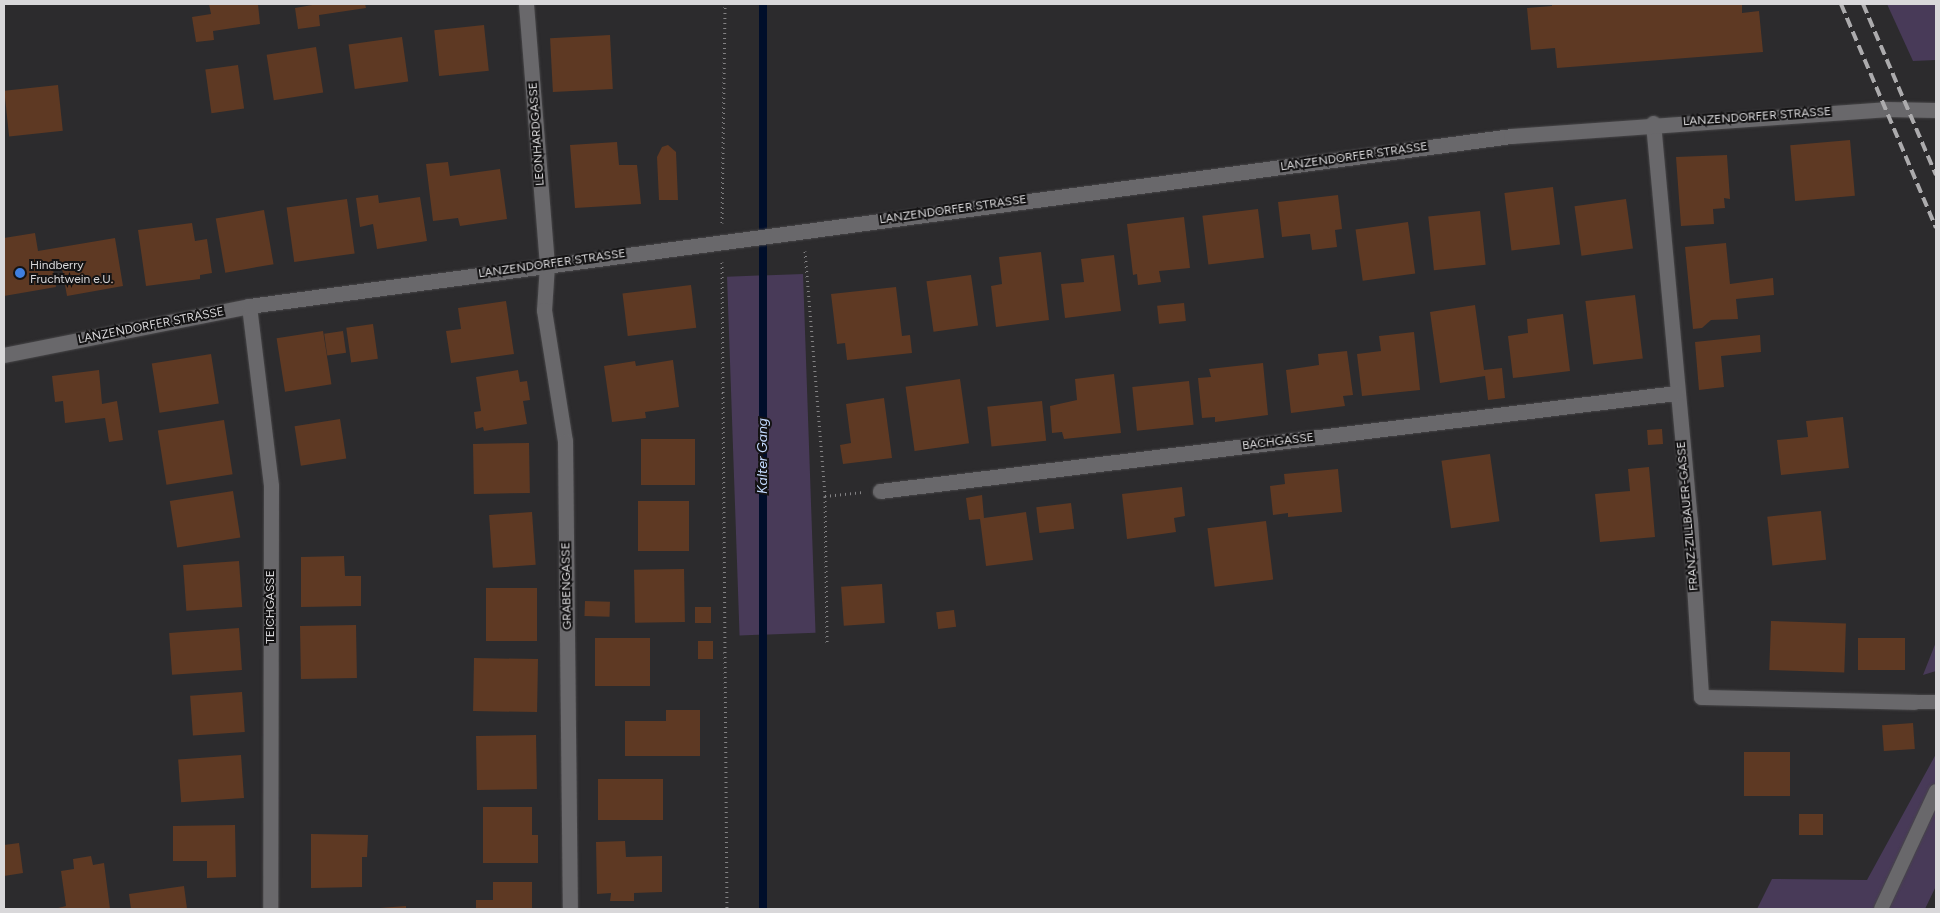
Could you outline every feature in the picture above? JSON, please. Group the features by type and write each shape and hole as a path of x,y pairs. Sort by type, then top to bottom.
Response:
{"street":[{"name":"LEONHARDGASSE","path":"526,4 547,265"},
{"name":"LANZENDORFER STRASSE","path":"4,355 249,306 722,240 1511,136 1653,123 1908,108 1936,110"},
{"name":"FRANZ-ZILLBAUER-GASSE","path":"1653,123 1676,393 1690,522 1701,697 1914,702"},
{"name":"GRABENGASSE","path":"547,265 544,310 565,441 570,909"},
{"name":"TEICHGASSE","path":"249,306 271,486 270,909"},
{"name":"BACHGASSE","path":"880,491 1676,393"}],"lane":[{"path":"1914,702 1936,702"},
{"path":"1881,909 1936,791"}],"path":[{"path":"725,4 722,240 727,909"},
{"path":"798,231 825,496 827,645"},
{"path":"825,496 880,491"}],"shaded area":[{"path":"1887,4 1936,4 1936,60 1913,61"},
{"path":"803,274 816,633 740,635 727,277"},
{"path":"1936,642 1936,671 1923,675"},
{"path":"1936,754 1936,886 1925,909 1757,909 1772,879 1867,880"}],"building":[{"path":"209,4 258,4 260,24 213,31 214,40 196,42 192,17 211,14"},
{"path":"318,4 365,4 366,8 319,15 320,26 298,29 295,8"},
{"path":"1552,4 1742,4 1742,13 1759,11 1763,52 1557,68 1555,48 1531,50 1527,8 1552,6"},
{"path":"484,25 489,71 439,76 434,30"},
{"path":"610,35 613,89 553,92 550,38"},
{"path":"402,37 408,82 355,89 349,45"},
{"path":"316,47 323,92 274,100 267,55"},
{"path":"238,65 244,109 211,113 205,70"},
{"path":"58,85 63,131 9,136 4,91"},
{"path":"1850,140 1855,196 1795,201 1790,145"},
{"path":"617,142 619,165 637,165 641,204 575,208 570,145"},
{"path":"668,145 676,152 678,200 659,200 657,157 662,147"},
{"path":"1727,155 1730,199 1724,198 1725,208 1713,209 1714,224 1681,226 1676,157"},
{"path":"448,162 450,176 500,169 507,219 460,226 458,218 433,221 426,164"},
{"path":"1553,187 1560,245 1511,251 1504,193"},
{"path":"378,195 379,203 420,197 427,241 377,249 373,224 360,227 356,198"},
{"path":"1338,195 1342,229 1335,230 1337,247 1312,250 1310,234 1282,237 1278,202"},
{"path":"347,199 355,253 294,262 287,207"},
{"path":"1626,199 1633,249 1581,256 1575,206"},
{"path":"1258,209 1264,258 1208,264 1202,216"},
{"path":"264,210 274,264 225,273 216,219"},
{"path":"1480,211 1486,265 1434,270 1428,216"},
{"path":"1184,217 1190,268 1159,271 1161,282 1138,285 1137,274 1133,275 1127,224"},
{"path":"1408,222 1415,273 1363,281 1356,229"},
{"path":"192,223 195,241 207,239 212,273 200,275 200,279 146,286 138,230"},
{"path":"35,233 38,251 115,238 123,286 67,296 61,262 52,263 56,287 4,296 4,238"},
{"path":"1726,243 1730,284 1773,278 1774,295 1736,299 1738,319 1711,320 1702,328 1693,329 1685,247"},
{"path":"1041,252 1049,320 996,327 991,286 1002,284 999,257"},
{"path":"1114,255 1121,311 1065,318 1061,284 1084,282 1081,259"},
{"path":"971,275 978,326 934,332 926,281"},
{"path":"691,285 696,328 628,336 623,293"},
{"path":"896,287 902,336 910,335 912,353 847,360 845,343 837,344 831,294"},
{"path":"1635,295 1643,359 1593,365 1585,301"},
{"path":"506,301 514,354 451,363 446,331 461,329 458,308"},
{"path":"1184,303 1186,321 1159,324 1157,306"},
{"path":"1475,305 1484,370 1502,368 1505,398 1488,400 1485,376 1440,383 1430,312"},
{"path":"1563,314 1570,371 1513,378 1508,336 1528,333 1527,319"},
{"path":"373,324 378,359 351,362 346,328"},
{"path":"323,331 331,384 285,392 277,338"},
{"path":"343,331 346,353 327,355 324,334"},
{"path":"1414,332 1420,390 1362,396 1357,354 1381,351 1379,336"},
{"path":"1760,335 1761,352 1721,356 1724,387 1699,390 1695,342"},
{"path":"1347,351 1353,395 1343,396 1345,406 1291,413 1286,370 1319,365 1318,354"},
{"path":"211,354 219,403 160,413 152,363"},
{"path":"673,360 679,407 645,412 646,418 612,422 604,366 635,361 636,366"},
{"path":"1263,363 1268,415 1215,422 1215,417 1202,418 1198,378 1211,377 1209,369"},
{"path":"99,370 102,404 117,401 123,440 109,442 105,418 65,423 63,401 55,402 52,376"},
{"path":"518,370 520,382 527,381 530,400 523,401 527,424 484,431 483,427 476,429 474,412 481,411 476,377"},
{"path":"1114,374 1121,433 1064,439 1062,432 1052,433 1050,406 1077,400 1075,379"},
{"path":"960,379 969,443 915,451 906,387"},
{"path":"1189,381 1194,425 1137,431 1132,387"},
{"path":"884,398 892,458 843,464 840,445 851,443 846,404"},
{"path":"1042,401 1046,441 991,447 987,407"},
{"path":"1843,417 1849,468 1781,475 1777,440 1808,437 1806,421"},
{"path":"340,419 346,459 301,466 295,426"},
{"path":"224,420 233,474 166,485 158,430"},
{"path":"1662,429 1663,444 1648,445 1647,430"},
{"path":"641,439 695,439 695,485 641,485"},
{"path":"529,443 530,493 474,494 473,444"},
{"path":"1490,454 1499,521 1451,528 1441,461"},
{"path":"1649,467 1655,537 1600,542 1595,494 1630,491 1628,469"},
{"path":"1338,469 1342,512 1288,517 1288,513 1273,515 1270,486 1285,484 1284,474"},
{"path":"1182,487 1185,516 1174,518 1176,532 1127,539 1122,494"},
{"path":"233,491 240,537 177,547 170,501"},
{"path":"982,495 984,518 1026,512 1033,560 986,566 980,519 969,520 966,498"},
{"path":"638,501 689,501 689,551 638,551"},
{"path":"1071,503 1074,529 1039,533 1036,507"},
{"path":"1821,511 1826,560 1772,565 1767,517"},
{"path":"532,512 536,565 493,568 489,515"},
{"path":"1266,521 1273,580 1215,587 1207,528"},
{"path":"344,556 345,576 361,576 361,606 301,607 301,557"},
{"path":"239,561 242,607 186,611 183,565"},
{"path":"684,569 685,622 635,623 634,570"},
{"path":"882,584 885,623 844,626 841,587"},
{"path":"486,588 537,588 537,641 486,641"},
{"path":"585,601 610,602 609,617 584,616"},
{"path":"695,607 711,607 711,623 695,623"},
{"path":"954,610 956,627 938,629 936,612"},
{"path":"1771,621 1846,624 1844,673 1769,670"},
{"path":"356,625 357,678 301,679 300,626"},
{"path":"239,628 242,670 172,675 169,633"},
{"path":"595,638 650,638 650,686 595,686"},
{"path":"1858,638 1905,638 1905,670 1858,670"},
{"path":"698,641 713,641 713,659 698,659"},
{"path":"474,658 538,659 537,712 473,711"},
{"path":"242,692 245,732 193,736 190,696"},
{"path":"666,710 700,710 700,756 625,756 625,721 666,721"},
{"path":"1913,723 1915,749 1884,751 1882,725"},
{"path":"536,735 537,789 477,790 476,736"},
{"path":"1744,752 1790,752 1790,796 1744,796"},
{"path":"241,755 244,798 181,802 178,759"},
{"path":"598,779 663,779 663,820 598,820"},
{"path":"483,807 532,807 532,835 538,835 538,863 483,863"},
{"path":"1799,814 1823,814 1823,835 1799,835"},
{"path":"235,825 236,877 207,878 207,861 173,861 173,826"},
{"path":"311,834 368,835 367,857 362,857 362,887 311,888"},
{"path":"625,841 626,857 662,856 662,892 634,893 634,901 610,901 611,893 597,894 596,842"},
{"path":"19,843 23,873 4,876 4,845"},
{"path":"91,856 93,865 104,863 110,909 54,909 66,906 61,871 74,869 73,859"},
{"path":"493,882 532,882 532,909 476,909 476,900 493,900"},
{"path":"184,886 187,909 131,909 129,894"},
{"path":"406,906 406,909 380,909 380,908"}],"waterway":[{"name":"Kalter Gang","path":"763,4 763,909"}],"railway":[{"path":"1841,4 1936,228"},
{"path":"1863,4 1936,175"}],"place":[{"name":"Hindberry Fruchtwein e.U.","path":"20,273"}]}
